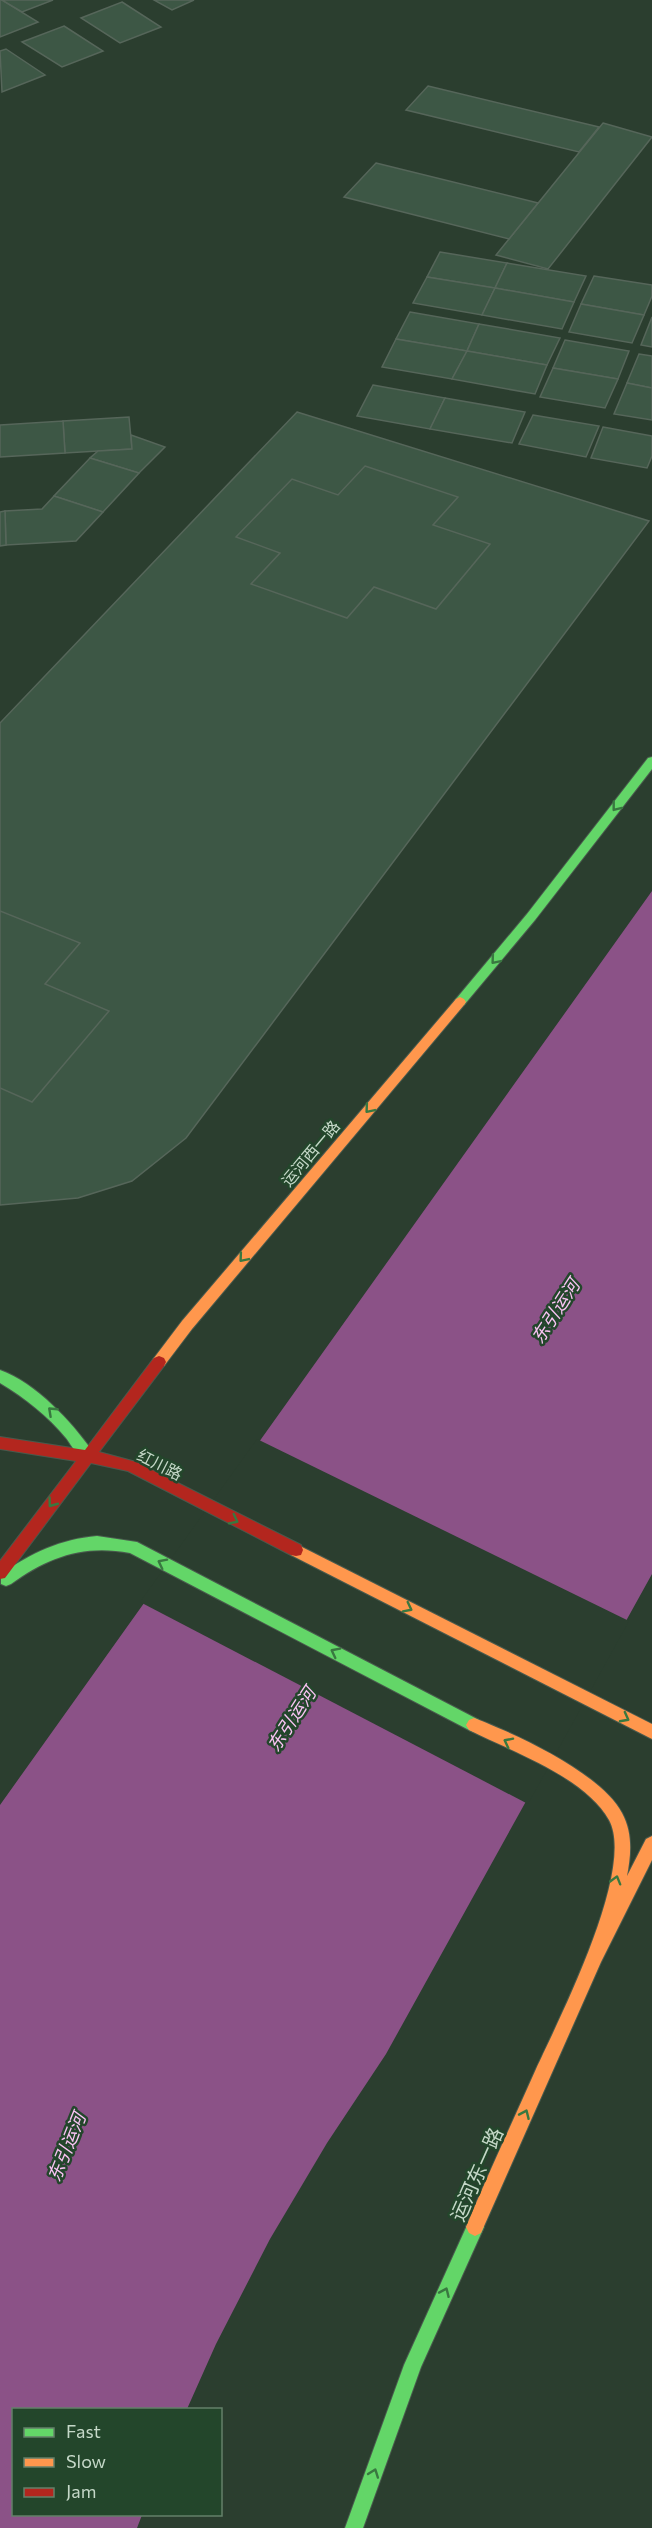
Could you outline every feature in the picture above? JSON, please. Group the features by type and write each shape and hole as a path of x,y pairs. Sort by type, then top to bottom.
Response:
{"street":[{"name":"运河西一路","path":"0,1573 187,1325 531,917 652,761"},
{"path":"0,1376 42,1401 69,1427 88,1456"},
{"name":"红川路","path":"0,1443 88,1456 131,1466 652,1732"},
{"path":"0,1584 51,1550 89,1541 114,1541 132,1547 588,1784 610,1804 620,1824 623,1845 620,1865 595,1956"},
{"name":"运河东一路","path":"354,2528 413,2365 595,1956 652,1844"}],"water":[{"name":"东引运河","path":"652,891 652,1574 386,2054 327,2143 270,2239 216,2344 187,2408 12,2408 12,2516 142,2516 137,2528 0,2528 0,1805"}],"pier":[{"path":"257,1439 629,1621 528,1804 140,1602"}],"building":[{"path":"0,0 2,0 38,22 0,37"},
{"path":"2,0 53,0 22,12"},
{"path":"154,0 194,0 172,10"},
{"path":"122,2 161,27 120,43 81,18"},
{"path":"64,26 103,51 62,67 22,42"},
{"path":"6,49 45,75 2,92 0,51"},
{"path":"428,86 599,127 579,152 406,110"},
{"path":"603,123 652,137 548,269 496,255"},
{"path":"376,163 538,203 509,239 344,197"},
{"path":"440,252 507,263 495,288 427,277"},
{"path":"507,263 586,276 574,302 495,288"},
{"path":"594,276 652,285 652,296 644,315 581,304"},
{"path":"427,277 495,288 482,315 413,303"},
{"path":"495,288 574,302 562,329 482,315"},
{"path":"581,304 644,315 632,343 569,332"},
{"path":"410,312 479,324 467,351 396,339"},
{"path":"652,317 652,347 641,345"},
{"path":"479,324 560,338 547,365 467,351"},
{"path":"396,339 467,351 452,379 382,367"},
{"path":"565,340 629,351 618,379 553,368"},
{"path":"467,351 547,365 535,394 452,379"},
{"path":"639,354 652,356 652,388 627,383"},
{"path":"553,368 618,379 605,408 540,397"},
{"path":"627,383 652,388 652,420 614,414"},
{"path":"373,385 445,398 430,429 357,416"},
{"path":"445,398 525,412 512,443 430,429"},
{"path":"297,412 649,521 186,1138 132,1181 78,1198 0,1205 0,723"},
{"path":"533,415 599,426 586,457 519,444"},
{"path":"129,417 132,449 65,453 63,421"},
{"path":"63,421 65,453 0,457 0,425"},
{"path":"603,427 652,436 652,456 647,468 591,458"},
{"path":"131,435 165,447 139,473 90,458 98,451 132,449"},
{"path":"90,458 139,473 103,512 54,496"},
{"path":"365,466 458,497 433,525 490,544 436,609 374,587 347,618 251,584 280,553 236,537 292,479 338,495"},
{"path":"54,496 103,512 76,541 6,545 5,511 42,509"},
{"path":"5,511 6,545 0,546 0,512"},
{"path":"0,911 80,943 45,984 109,1011 32,1102 0,1088"}],"traffic: fast":[{"path":"460,1002 531,917 652,761"},
{"path":"0,1376 49,1411 69,1431 88,1456"},
{"path":"6,1579 35,1560 65,1548 97,1543 132,1547 474,1725"},
{"path":"354,2528 413,2365 475,2227"}],"traffic: slow":[{"path":"159,1362 187,1325 460,1002"},
{"path":"296,1550 652,1732"},
{"path":"474,1725 538,1756 584,1783 603,1799 616,1817 622,1836 621,1866 614,1897 595,1956"},
{"path":"475,2227 595,1956 652,1844"}],"traffic: jam":[{"path":"0,1573 159,1362"},
{"path":"0,1443 105,1459 131,1466 296,1550"}]}
